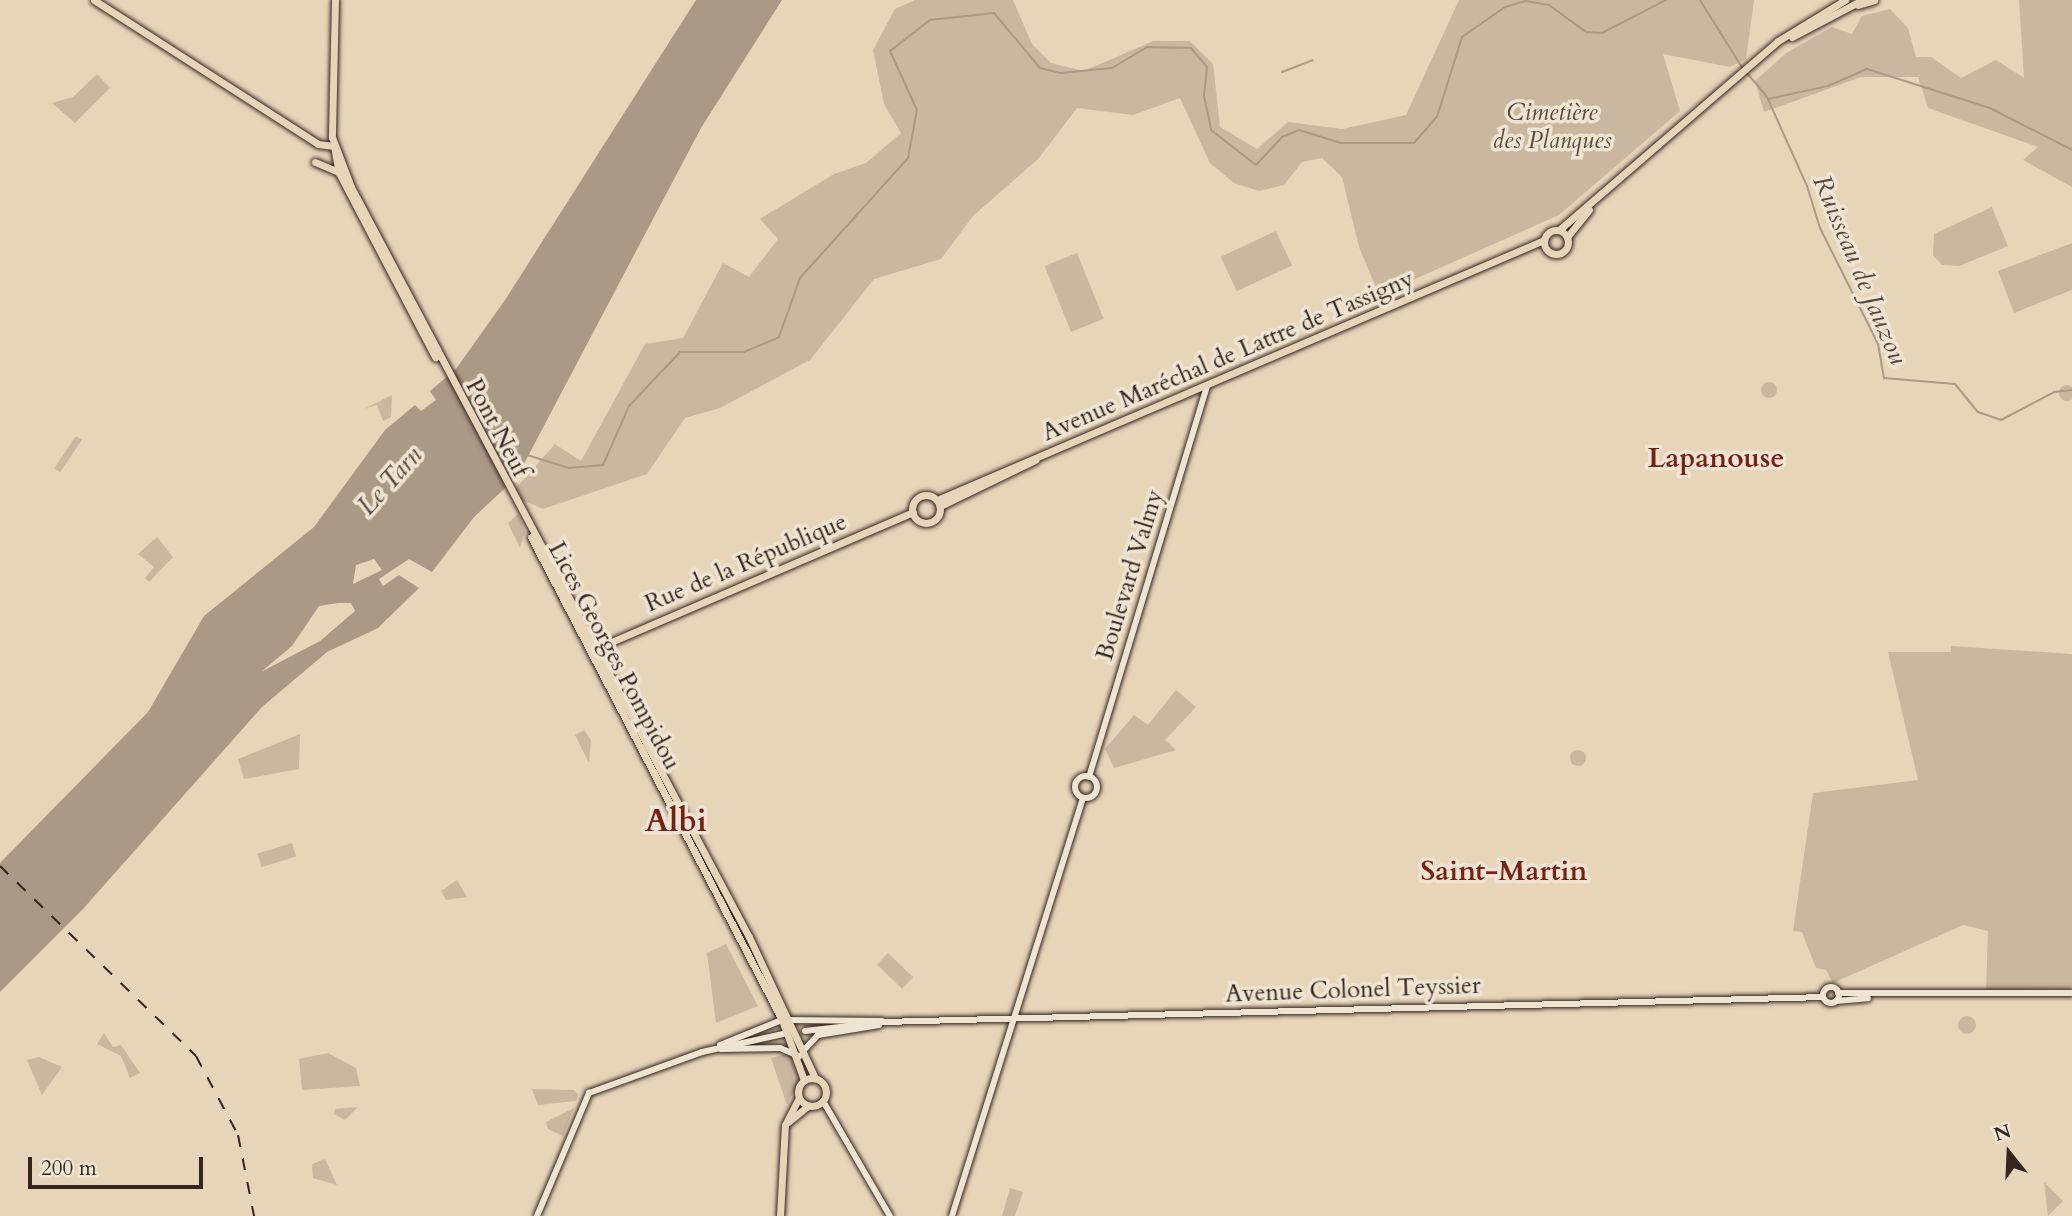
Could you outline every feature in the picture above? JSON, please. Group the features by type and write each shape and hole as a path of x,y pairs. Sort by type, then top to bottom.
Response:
{"main road":[{"path":"94,0 318,144 334,146"},
{"path":"335,0 334,146 339,173 365,227 444,368"},
{"path":"1617,182 1567,237 1560,253 1544,243 1753,62 1846,4 1862,0"},
{"path":"1846,4 1874,0"},
{"path":"334,146 444,368"},
{"path":"315,162 339,173"},
{"path":"1559,230 1567,237"},
{"name":"Avenue Maréchal de Lattre de Tassigny","path":"938,503 1534,244 1544,243"},
{"name":"Pont Neuf","path":"444,368 515,503"},
{"name":"Boulevard Valmy","path":"1089,777 1207,386"},
{"path":"919,497 938,503 930,522 913,512 919,497"},
{"name":"Lices Georges Pompidou","path":"515,503 731,904 786,1020"},
{"name":"Rue de la République","path":"595,649 913,512"},
{"name":"Lices Georges Pompidou","path":"531,532 786,1020"},
{"path":"952,1216 1083,798 1097,788 1089,777 1076,783 1083,798"},
{"path":"1873,996 1836,1001 1823,997 1827,988 1838,993 1873,996 2072,993"},
{"path":"1836,1001 1838,993"},
{"name":"Avenue Colonel Teyssier","path":"883,1022 1823,997"},
{"path":"538,1216 589,1093 786,1020 883,1022"},
{"path":"786,1020 816,1078 825,1087 823,1101 890,1216"},
{"path":"805,1031 883,1022"},
{"path":"780,1216 785,1125 799,1098 804,1080 802,1053 818,1035 883,1022"},
{"path":"715,1048 783,1034"},
{"path":"715,1048 780,1048 802,1053"},
{"path":"804,1080 816,1078"},
{"path":"538,1216 547,1200 589,1093"},
{"path":"799,1098 808,1106"},
{"path":"785,1125 808,1106 823,1101"}],"green space":[{"name":"Cimetière des Planques","path":"915,0 1013,0 1032,44 1051,63 1084,71 1153,41 1190,41 1213,64 1220,127 1257,149 1288,122 1342,129 1406,115 1459,0 1754,0 1746,59 1730,67 1663,54 1680,111 1559,215 1379,295 1359,247 1342,177 1322,158 1302,162 1284,185 1259,191 1234,183 1210,163 1180,98 1133,115 1077,108 1038,159 973,216 941,259 874,279 810,360 720,408 685,418 647,474 543,509 510,495 555,444 581,461 645,344 683,338 723,263 749,277 778,239 760,219 834,174 866,163 901,133 884,104 873,50 895,9"},
{"path":"2019,0 2072,0 2072,187 2023,160 2038,147 1928,108 1918,77 1861,77 1764,112 1755,81 1786,53 1832,27 1852,34 1862,16 1890,9 1908,28 1916,57 1931,57 1961,78 1996,60 2024,78"},
{"path":"97,74 110,88 75,123 52,103 73,97"},
{"path":"1992,207 2008,246 1959,266 1942,265 1933,255 1934,234"},
{"path":"1276,231 1292,265 1237,291 1221,257"},
{"path":"2072,243 2072,290 2014,313 1998,271"},
{"path":"1077,253 1104,319 1071,332 1045,266"},
{"path":"1769,382 1775,384 1775,396 1769,398 1763,396 1761,390 1763,384"},
{"path":"2067,385 2075,393 2067,401 2059,393"},
{"path":"392,395 391,417 383,421 377,405 364,409"},
{"path":"76,436 82,440 60,472 54,468"},
{"path":"518,514 525,532 520,548 508,523"},
{"path":"157,537 173,557 149,582 145,578 154,567 138,554"},
{"path":"1951,646 2072,654 2072,988 1986,991 1988,931 1963,925 1833,983 1826,970 1816,968 1802,932 1793,931 1813,793 1918,780 1888,652 1951,652"},
{"path":"1176,690 1196,707 1165,740 1176,750 1114,768 1105,749 1134,715 1148,725"},
{"path":"584,730 591,740 589,763 575,735"},
{"path":"300,734 299,769 244,779 238,759"},
{"path":"1578,750 1584,752 1584,764 1578,766 1572,764 1570,758 1572,752"},
{"path":"292,843 296,856 262,867 258,854"},
{"path":"457,880 467,897 446,900 441,891"},
{"path":"726,944 758,1006 716,1023 707,953"},
{"path":"888,953 913,977 902,989 877,965"},
{"path":"1967,1016 1973,1019 1976,1025 1973,1031 1967,1034 1961,1031 1958,1025 1961,1019"},
{"path":"104,1033 113,1047 121,1045 140,1073 130,1078 121,1056 97,1044"},
{"path":"328,1053 356,1068 360,1086 302,1090 299,1059"},
{"path":"791,1053 802,1076 787,1105 771,1058"},
{"path":"39,1057 62,1067 42,1095 27,1060"},
{"path":"532,1089 574,1090 578,1094 576,1101 538,1105"},
{"path":"358,1107 345,1120 334,1114 335,1109"},
{"path":"574,1108 563,1136 548,1129 546,1122"},
{"path":"325,1159 337,1185 313,1178 312,1164"},
{"path":"2044,1182 2063,1201 2048,1216"},
{"path":"1010,1188 1023,1192 1015,1216 1002,1216"}],"water":[{"name":"Le Tarn","path":"696,0 782,0 701,128 517,477 474,517 432,572 409,559 379,579 383,586 399,575 419,588 378,628 327,652 262,707 83,909 0,992 0,863 148,712 204,616 314,527 385,430 415,405 421,411 436,400 430,391 456,369 505,300","holes":["374,559 382,570 353,584 356,565","351,603 355,611 320,641 261,672 292,646 319,606"]}],"waterway":[{"path":"527,455 569,468 603,465 629,406 680,352 744,352 779,337 800,278 908,158 917,110 890,51 930,20 994,13 1040,68 1060,73 1112,68 1147,47 1191,48 1207,67 1204,96 1211,130 1256,165 1282,137 1299,130 1341,143 1414,143 1437,117 1462,37 1505,7 1526,1 1549,5 1586,32 1602,33 1666,0"},
{"path":"1700,0 1743,69"},
{"path":"1282,72 1313,60"},
{"path":"1768,99 1828,86 1867,69 1990,108 2072,150"},
{"name":"Ruisseau de Jauzou","path":"1747,73 1767,97 1807,186 1820,228 1878,344 1884,378 1955,384 1978,412 2001,420 2054,392 2072,390"}],"railway":[{"path":"0,866 196,1056 238,1135 254,1216"}],"district":[{"name":"Lapanouse","path":"1716,458"},
{"name":"Albi","path":"676,821"},
{"name":"Saint-Martin","path":"1504,871"}]}
